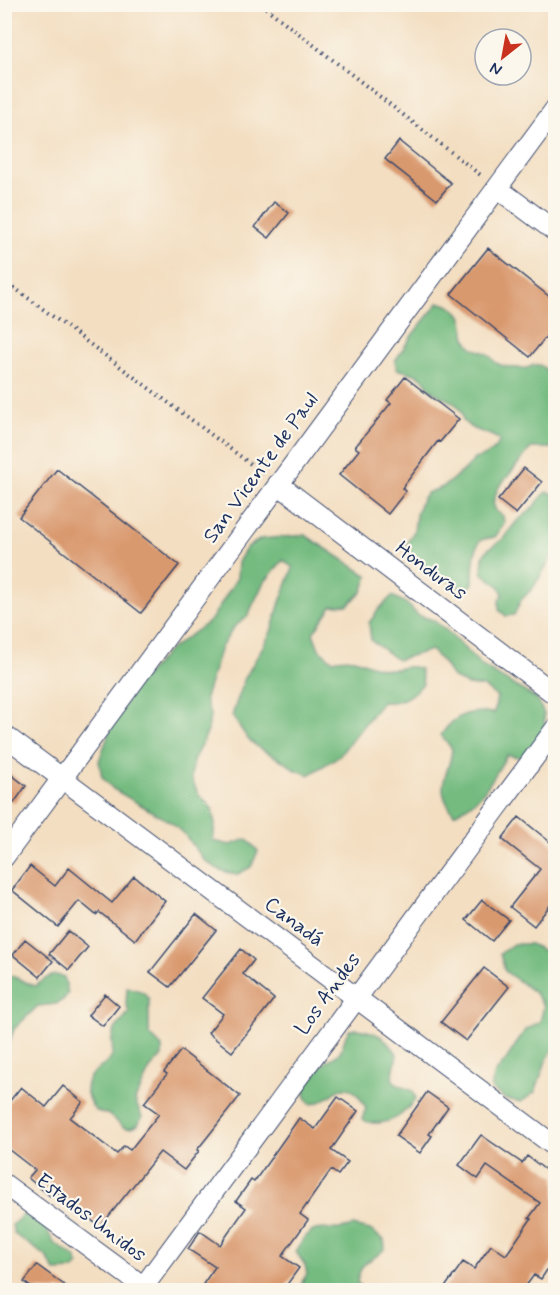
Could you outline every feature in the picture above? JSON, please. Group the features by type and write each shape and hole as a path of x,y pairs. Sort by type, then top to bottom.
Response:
{"street":[{"name":"San Vicente de Paul","path":"4,857 555,108"},
{"path":"497,188 555,232"},
{"name":"Honduras","path":"278,484 555,695"},
{"name":"Los Andes","path":"144,1289 555,728"},
{"name":"Canadá","path":"4,735 555,1147"},
{"name":"Estados Unidos","path":"4,1184 144,1289"}],"path":[{"path":"261,4 497,188"},
{"path":"4,280 278,484"}],"green space":[{"path":"439,302 458,312 464,323 465,336 472,347 489,355 495,362 515,368 535,365 543,367 549,375 555,399 555,448 531,448 498,488 493,503 496,511 503,516 504,524 495,537 480,540 473,567 473,584 465,591 444,578 437,579 404,549 414,531 416,515 427,493 443,487 474,459 493,450 500,440 468,425 463,421 457,405 432,390 421,377 397,369 395,361"},
{"path":"546,492 555,494 555,552 533,588 521,600 514,615 506,616 499,610 499,601 503,594 499,586 482,573 483,556 488,549 502,540"},
{"path":"305,535 368,576 362,592 348,605 332,606 313,633 319,649 332,660 349,658 387,669 411,667 420,669 423,684 404,699 382,702 339,756 309,775 294,769 248,739 232,716 244,680 271,632 293,568 283,560 263,584 247,617 234,627 221,647 205,698 210,715 208,731 193,761 191,778 199,795 212,808 215,824 213,841 230,845 247,839 258,851 251,867 236,875 220,870 205,861 185,835 172,823 113,789 102,777 99,761 110,730 134,688 168,651 211,620 237,578 238,562 247,547 261,539"},
{"path":"392,596 406,603 418,615 433,620 446,630 482,666 537,699 544,714 545,730 524,758 507,755 491,782 473,803 454,814 447,804 443,789 452,749 441,735 452,722 463,715 477,712 494,713 497,697 484,687 467,685 452,677 431,650 397,660 371,640 369,623"},
{"path":"513,944 530,944 544,951 555,953 555,1046 546,1061 535,1092 521,1102 505,1099 491,1088 495,1073 525,1030 540,1022 544,1006 534,992 505,971 500,954"},
{"path":"5,975 13,976 35,986 49,977 56,975 64,977 68,993 56,1004 38,1006 14,1029 5,1056"},
{"path":"127,987 143,992 149,999 149,1034 162,1047 162,1056 150,1069 135,1100 142,1117 138,1125 124,1128 109,1115 95,1110 86,1089 92,1074 111,1058 114,1031 129,1012 126,1004"},
{"path":"357,1029 376,1034 389,1043 397,1054 392,1079 398,1085 413,1091 416,1099 401,1114 390,1120 375,1123 362,1119 366,1108 351,1089 340,1090 320,1102 310,1104 306,1098 308,1080 316,1070 338,1054 349,1030"},
{"path":"24,1214 46,1228 54,1243 75,1257 79,1265 72,1270 55,1271 46,1256 14,1234 12,1225"},
{"path":"353,1226 370,1230 384,1240 385,1248 365,1264 359,1274 357,1282 364,1290 303,1290 302,1282 307,1274 305,1265 296,1252 302,1241 314,1230 334,1230"}],"building":[{"path":"399,141 451,183 437,200 385,159"},
{"path":"274,202 289,213 269,238 255,227"},
{"path":"488,248 555,301 555,325 530,357 451,294"},
{"path":"405,377 459,419 440,442 438,441 402,488 406,491 388,514 339,475 359,450 355,447 391,403 387,400"},
{"path":"524,468 542,482 516,514 498,500"},
{"path":"57,469 179,565 141,613 19,517"},
{"path":"4,769 26,786 14,803 4,796"},
{"path":"519,817 555,846 555,899 534,926 510,907 540,869 502,839"},
{"path":"30,866 55,886 69,868 112,903 134,876 165,901 135,940 99,912 96,915 79,901 58,927 12,890"},
{"path":"482,900 509,920 492,941 466,920"},
{"path":"196,914 216,930 170,987 150,972"},
{"path":"68,931 88,947 69,970 49,954"},
{"path":"25,939 53,961 40,977 13,955"},
{"path":"241,949 254,960 243,974 274,999 232,1052 208,1033 223,1014 202,998"},
{"path":"484,968 509,987 466,1041 441,1022"},
{"path":"105,994 119,1006 103,1026 88,1015"},
{"path":"181,1050 240,1096 184,1170 160,1152 100,1227 55,1191 50,1196 28,1178 35,1170 4,1146 4,1108 21,1087 46,1107 63,1086 83,1102 70,1118 117,1154 124,1146 130,1150 159,1114 144,1103 167,1074 164,1072"},
{"path":"427,1092 448,1107 429,1134 432,1136 420,1153 396,1136"},
{"path":"338,1097 358,1111 331,1150 348,1162 338,1175 331,1170 300,1214 308,1220 282,1256 299,1268 283,1290 212,1290 203,1284 215,1267 188,1249 200,1231 220,1245 246,1208 236,1201 251,1180 254,1182 299,1118 315,1129"},
{"path":"481,1135 522,1163 527,1156 555,1177 555,1258 541,1279 534,1275 523,1290 443,1290 463,1262 474,1269 491,1245 506,1255 540,1203 487,1166 478,1179 459,1165"},
{"path":"37,1265 71,1290 35,1290 24,1282"}]}
